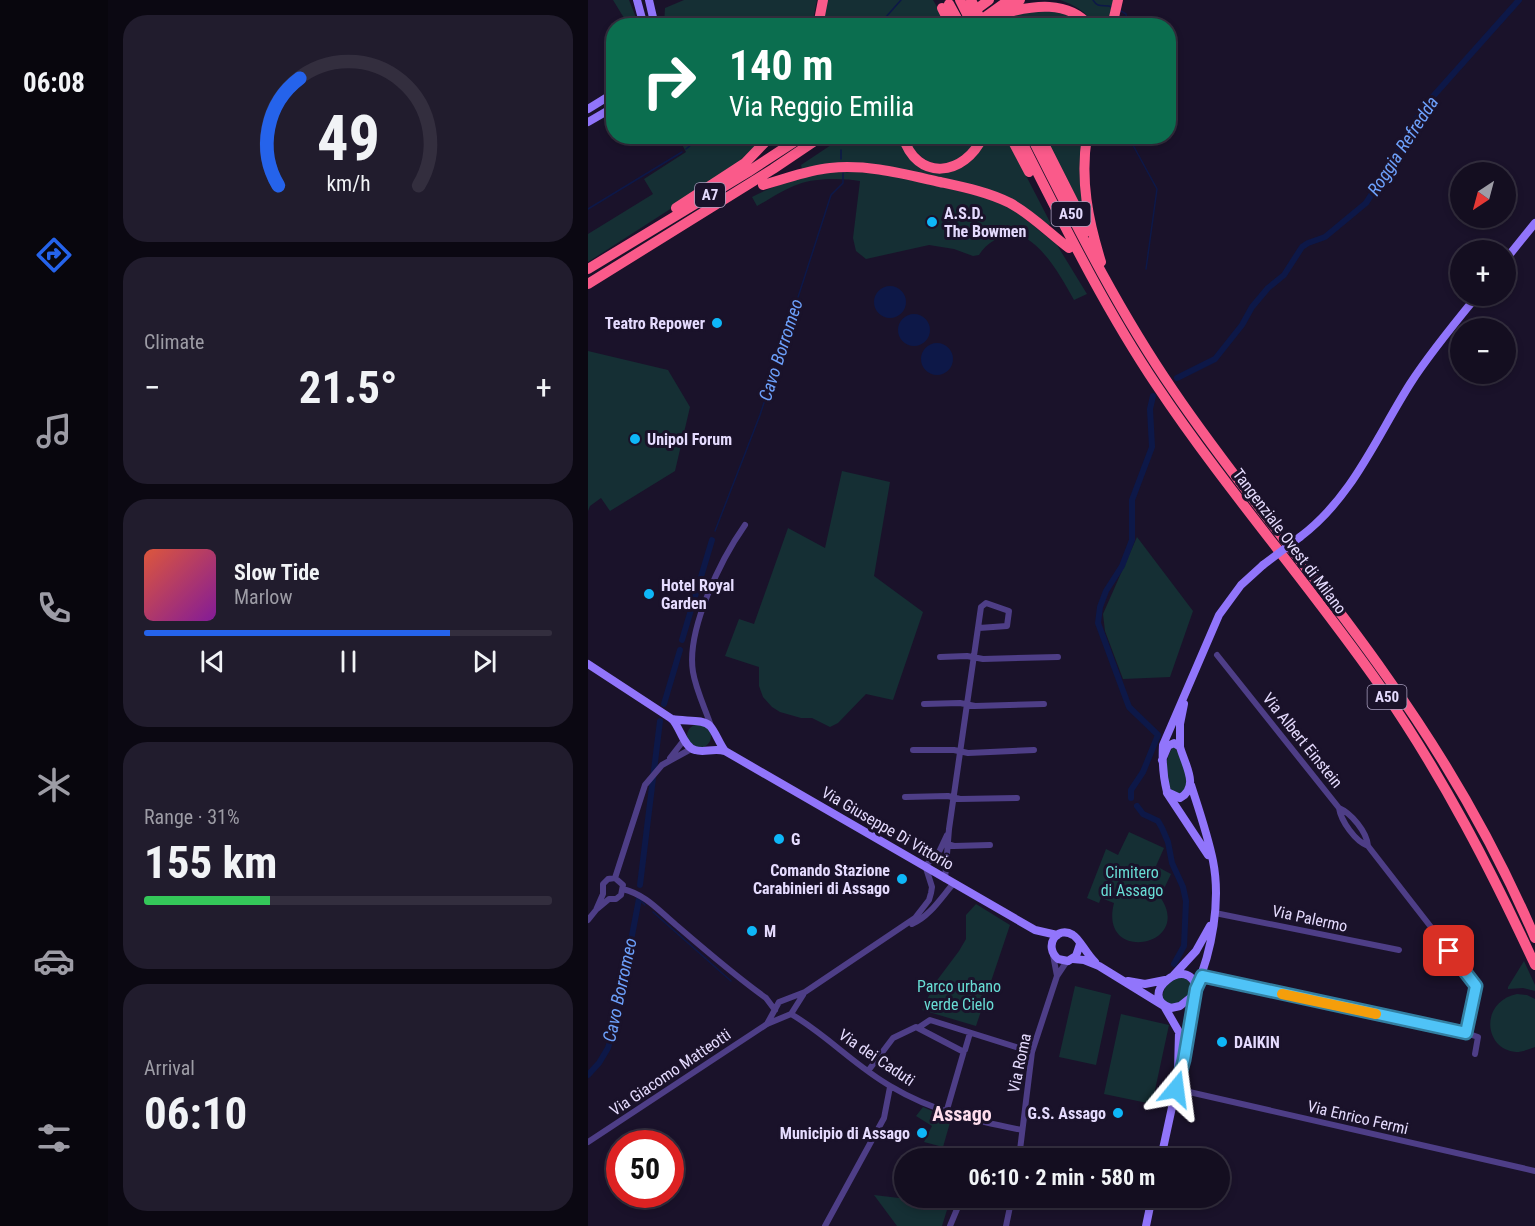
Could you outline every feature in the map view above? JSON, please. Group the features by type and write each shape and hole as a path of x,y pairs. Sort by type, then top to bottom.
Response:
{"highway":[{"path":"820,18 823,0"},
{"path":"960,0 970,18"},
{"path":"970,0 980,18"},
{"path":"954,18 977,0"},
{"path":"964,18 989,0"},
{"path":"985,18 1009,0"},
{"path":"996,18 1020,0"},
{"path":"1114,18 1118,0"},
{"path":"944,3 950,18"},
{"path":"944,3 955,18"},
{"path":"1002,14 1035,4 1052,3 1074,10 1082,18"},
{"path":"623,248 684,202 745,163 763,144"},
{"name":"A7","path":"588,269 791,144"},
{"name":"A7","path":"588,284 811,144"},
{"name":"A7","path":"688,222 763,185 821,144"},
{"path":"906,144 917,160 928,166 942,169 956,166 967,160 979,144"},
{"path":"1014,144 1069,248 1098,288"},
{"name":"Tangenziale Ovest di Milano","path":"1023,144 1098,288 1167,401 1352,647 1406,724 1469,831 1535,965"},
{"name":"Tangenziale Ovest di Milano","path":"1035,144 1111,290 1174,392 1328,596 1402,699 1439,756 1482,830 1535,938"},
{"path":"1044,144 1098,250"},
{"path":"1086,144 1084,188 1088,212 1111,290"},
{"path":"763,185 800,173 828,168 866,168 903,174 976,190 1010,204 1027,213 1069,248"}],"main road":[{"path":"637,0 642,18"},
{"path":"649,0 653,18"},
{"path":"588,109 606,98"},
{"path":"588,123 606,112"},
{"path":"1516,247 1535,223"},
{"path":"1216,881 1207,852 1167,792 1162,760 1163,745 1169,729 1212,627 1241,585 1324,518 1347,490 1421,367 1469,306"},
{"path":"588,664 672,719 691,748 699,751 712,743 712,731 704,721 672,719"},
{"path":"1163,1148 1184,1060 1217,897 1213,860 1180,747 1180,730 1187,689"},
{"path":"684,738 685,729 694,721"},
{"path":"1162,760 1170,740 1180,730"},
{"name":"Via Giuseppe Di Vittorio","path":"712,731 725,751"},
{"path":"1168,746 1174,743 1180,747"},
{"name":"Via Giuseppe Di Vittorio","path":"705,749 725,751 1035,930 1057,935"},
{"path":"1167,792 1180,798 1188,794 1191,785"},
{"path":"1179,1075 1177,1059 1179,1032 1159,993 1162,984 1171,978 1196,951 1213,922"},
{"name":"Via Giuseppe Di Vittorio","path":"1035,930 1052,949"},
{"path":"1099,966 1088,956 1077,937 1071,933 1057,935 1052,949 1061,960 1084,960 1099,966 1164,1006 1176,1008 1188,1002 1196,992"},
{"path":"1072,959 1079,953 1080,944"},
{"path":"1122,980 1145,984 1185,974 1202,976"},
{"path":"1185,974 1193,980 1196,992"},
{"path":"1146,1226 1150,1208"}],"street":[{"path":"712,731 693,674 692,649 697,627 720,569 732,543 745,525"},
{"path":"905,926 920,920 945,893 949,881 945,864 946,844 981,607 986,603 1009,611 1007,626 979,628"},
{"name":"Via Albert Einstein","path":"1217,655 1339,808 1346,811 1368,838 1368,846 1476,986 1466,1033"},
{"path":"940,657 1058,657"},
{"path":"924,704 1044,704"},
{"path":"694,721 706,710"},
{"path":"669,760 684,738"},
{"path":"615,878 646,782 662,765 691,748"},
{"path":"913,750 968,753 1034,750"},
{"path":"905,798 1017,798"},
{"path":"946,844 954,846 990,845"},
{"path":"784,1001 805,992 915,918 929,900 932,887 926,868 929,861 946,844"},
{"path":"935,857 943,860 945,864"},
{"path":"606,896 619,897 623,889 621,882 615,878"},
{"path":"606,896 602,887 605,881 615,878"},
{"path":"932,887 939,893 945,893"},
{"path":"623,889 635,892 650,901 766,998 778,1015 790,1013 805,992"},
{"path":"588,920 606,896"},
{"name":"Via Palermo","path":"1215,913 1399,950"},
{"name":"Via Roma","path":"1052,949 1057,976"},
{"name":"Via Roma","path":"1020,1148 1032,1052 1057,976 1065,964 1072,959"},
{"path":"1202,976 1466,1033 1478,1037 1474,1054"},
{"path":"766,998 791,1002 790,1013"},
{"name":"Via Giacomo Matteotti","path":"767,1024 777,1005 784,1001"},
{"name":"Via Giacomo Matteotti","path":"588,1142 767,1024 790,1013"},
{"name":"Via dei Caduti","path":"790,1013 891,1087 946,1113 1022,1130"},
{"path":"868,1071 893,1038 918,1028 930,1020 1032,1052"},
{"path":"918,1028 964,1051"},
{"path":"946,1113 970,1033"},
{"path":"825,1226 884,1118 891,1087"},
{"name":"Via Enrico Fermi","path":"1176,1089 1535,1171"},
{"path":"950,1226 957,1208"},
{"path":"1006,1226 1010,1208"}],"green space":[{"path":"613,0 629,0 636,18 624,18"},
{"path":"684,0 817,0 813,18 664,18 665,8"},
{"path":"825,0 933,0 943,18 822,18"},
{"path":"1060,0 1114,0 1110,18 1088,18 1080,9"},
{"path":"1053,6 1072,18 1005,18 1013,13"},
{"path":"682,144 759,144 731,170 588,262 588,234 653,194 644,179 686,152"},
{"path":"832,144 903,144 907,154 946,170 977,144 1010,144 1051,224 1048,225 1022,207 886,167 802,169 801,165"},
{"path":"911,144 974,144 965,156 955,161 938,164 923,158"},
{"path":"1046,144 1083,144 1084,213"},
{"name":"A.S.D. The Bowmen","path":"849,170 895,175 990,199 1013,209 1057,245 1087,294 1074,300 1050,261 1034,244 1014,232 994,240 979,255 973,256 954,249 929,245 866,259 856,251 853,238 860,181 829,179 805,182 757,206 752,197 775,186 799,179"},
{"name":"Unipol Forum","path":"588,351 668,370 690,407 675,471 610,511 601,498 590,506 588,511"},
{"path":"842,471 890,482 874,576 923,612 893,700 866,694 838,723 830,727 812,718 801,718 780,712 772,707 763,697 759,686 759,667 725,656 739,619 754,624 788,528 825,548"},
{"path":"1137,537 1193,611 1170,677 1123,679 1105,631 1103,614"},
{"path":"699,724 707,728 711,736 707,744 699,748 691,744 687,736 691,728"},
{"path":"1173,746 1183,761 1187,787 1186,792 1173,794 1166,770"},
{"name":"Cimitero di Assago","path":"1129,832 1164,848 1156,866 1171,874 1160,897 1167,914 1165,927 1157,937 1144,942 1131,941 1119,935 1113,923 1114,903 1101,898 1099,903 1087,898 1106,849 1118,855"},
{"name":"Parco urbano verde Cielo","path":"976,904 1010,925 976,1026 922,1010 935,983 966,939 966,915"},
{"path":"1524,961 1535,985 1535,991 1523,988 1508,989 1508,987"},
{"path":"1181,976 1192,983 1192,994 1179,1004 1167,1004 1162,997 1166,984"},
{"path":"1075,986 1111,995 1096,1065 1059,1057"},
{"path":"1517,994 1535,999 1535,1047 1516,1052 1505,1049 1497,1043 1490,1025 1496,1006"},
{"path":"1121,1014 1169,1025 1152,1104 1104,1094"},
{"path":"923,1107 951,1119 943,1147 924,1142 932,1126 916,1116"},
{"path":"874,1195 894,1197 894,1208 948,1208 942,1226 897,1226"}],"shaded area":[{"path":"890,286 902,290 906,302 902,314 890,318 878,314 874,302 878,290"},
{"path":"914,314 926,318 930,330 926,342 914,346 902,342 898,330 902,318"},
{"path":"937,343 949,347 953,359 949,371 937,375 925,371 921,359 925,347"}],"waterway":[{"name":"Cavo Borromeo","path":"885,18 901,0"},
{"path":"1093,0 1099,5 1112,7"},
{"name":"Roggia Refredda","path":"1177,378 1215,359 1242,325 1252,307 1268,288 1284,275 1302,247 1325,237 1366,203 1392,163 1408,131 1428,102 1519,0"},
{"path":"1121,11 1126,14 1127,18"},
{"path":"686,149 692,144"},
{"path":"1132,144 1157,189 1146,269"},
{"name":"Cavo Borromeo","path":"841,150 841,159"},
{"path":"588,209 682,152"},
{"name":"Cavo Borromeo","path":"715,531 760,415 831,195 843,183 843,173"},
{"name":"Roggia Refredda","path":"1131,798 1131,790 1143,772 1158,735 1129,707 1098,623 1100,607 1106,591 1122,566 1132,540 1132,500 1152,447 1150,409 1153,396"},
{"name":"Cavo Borromeo","path":"682,640 712,540"},
{"name":"Cavo Borromeo","path":"664,704 680,650"},
{"name":"Cavo Borromeo","path":"640,885 660,721"},
{"name":"Roggia Refredda","path":"1137,806 1143,814 1158,821 1162,828 1168,842 1172,863 1183,887 1186,901 1184,946 1174,964"},
{"name":"Cavo Borromeo","path":"639,899 645,905"},
{"name":"Cavo Borromeo","path":"588,1075 608,1048 615,1024 639,899"},
{"path":"653,912 731,981"}],"slow traffic":[{"path":"1282,994 1376,1014"}],"place":[{"name":"A.S.D. The Bowmen","path":"932,222"},
{"name":"Teatro Repower","path":"717,323"},
{"name":"Unipol Forum","path":"635,439"},
{"name":"Hotel Royal Garden","path":"649,594"},
{"name":"G","path":"779,839"},
{"name":"Comando Stazione Carabinieri di Assago","path":"902,879"},
{"name":"M","path":"752,931"},
{"name":"DAIKIN","path":"1222,1042"},
{"name":"G.S. Assago","path":"1118,1113"},
{"name":"Municipio di Assago","path":"922,1133"}],"district":[{"name":"Assago","path":"962,1114"}],"route":[{"path":"1176,1089 1184,1060 1196,989 1202,976 1466,1033 1476,986 1449,951"}]}
